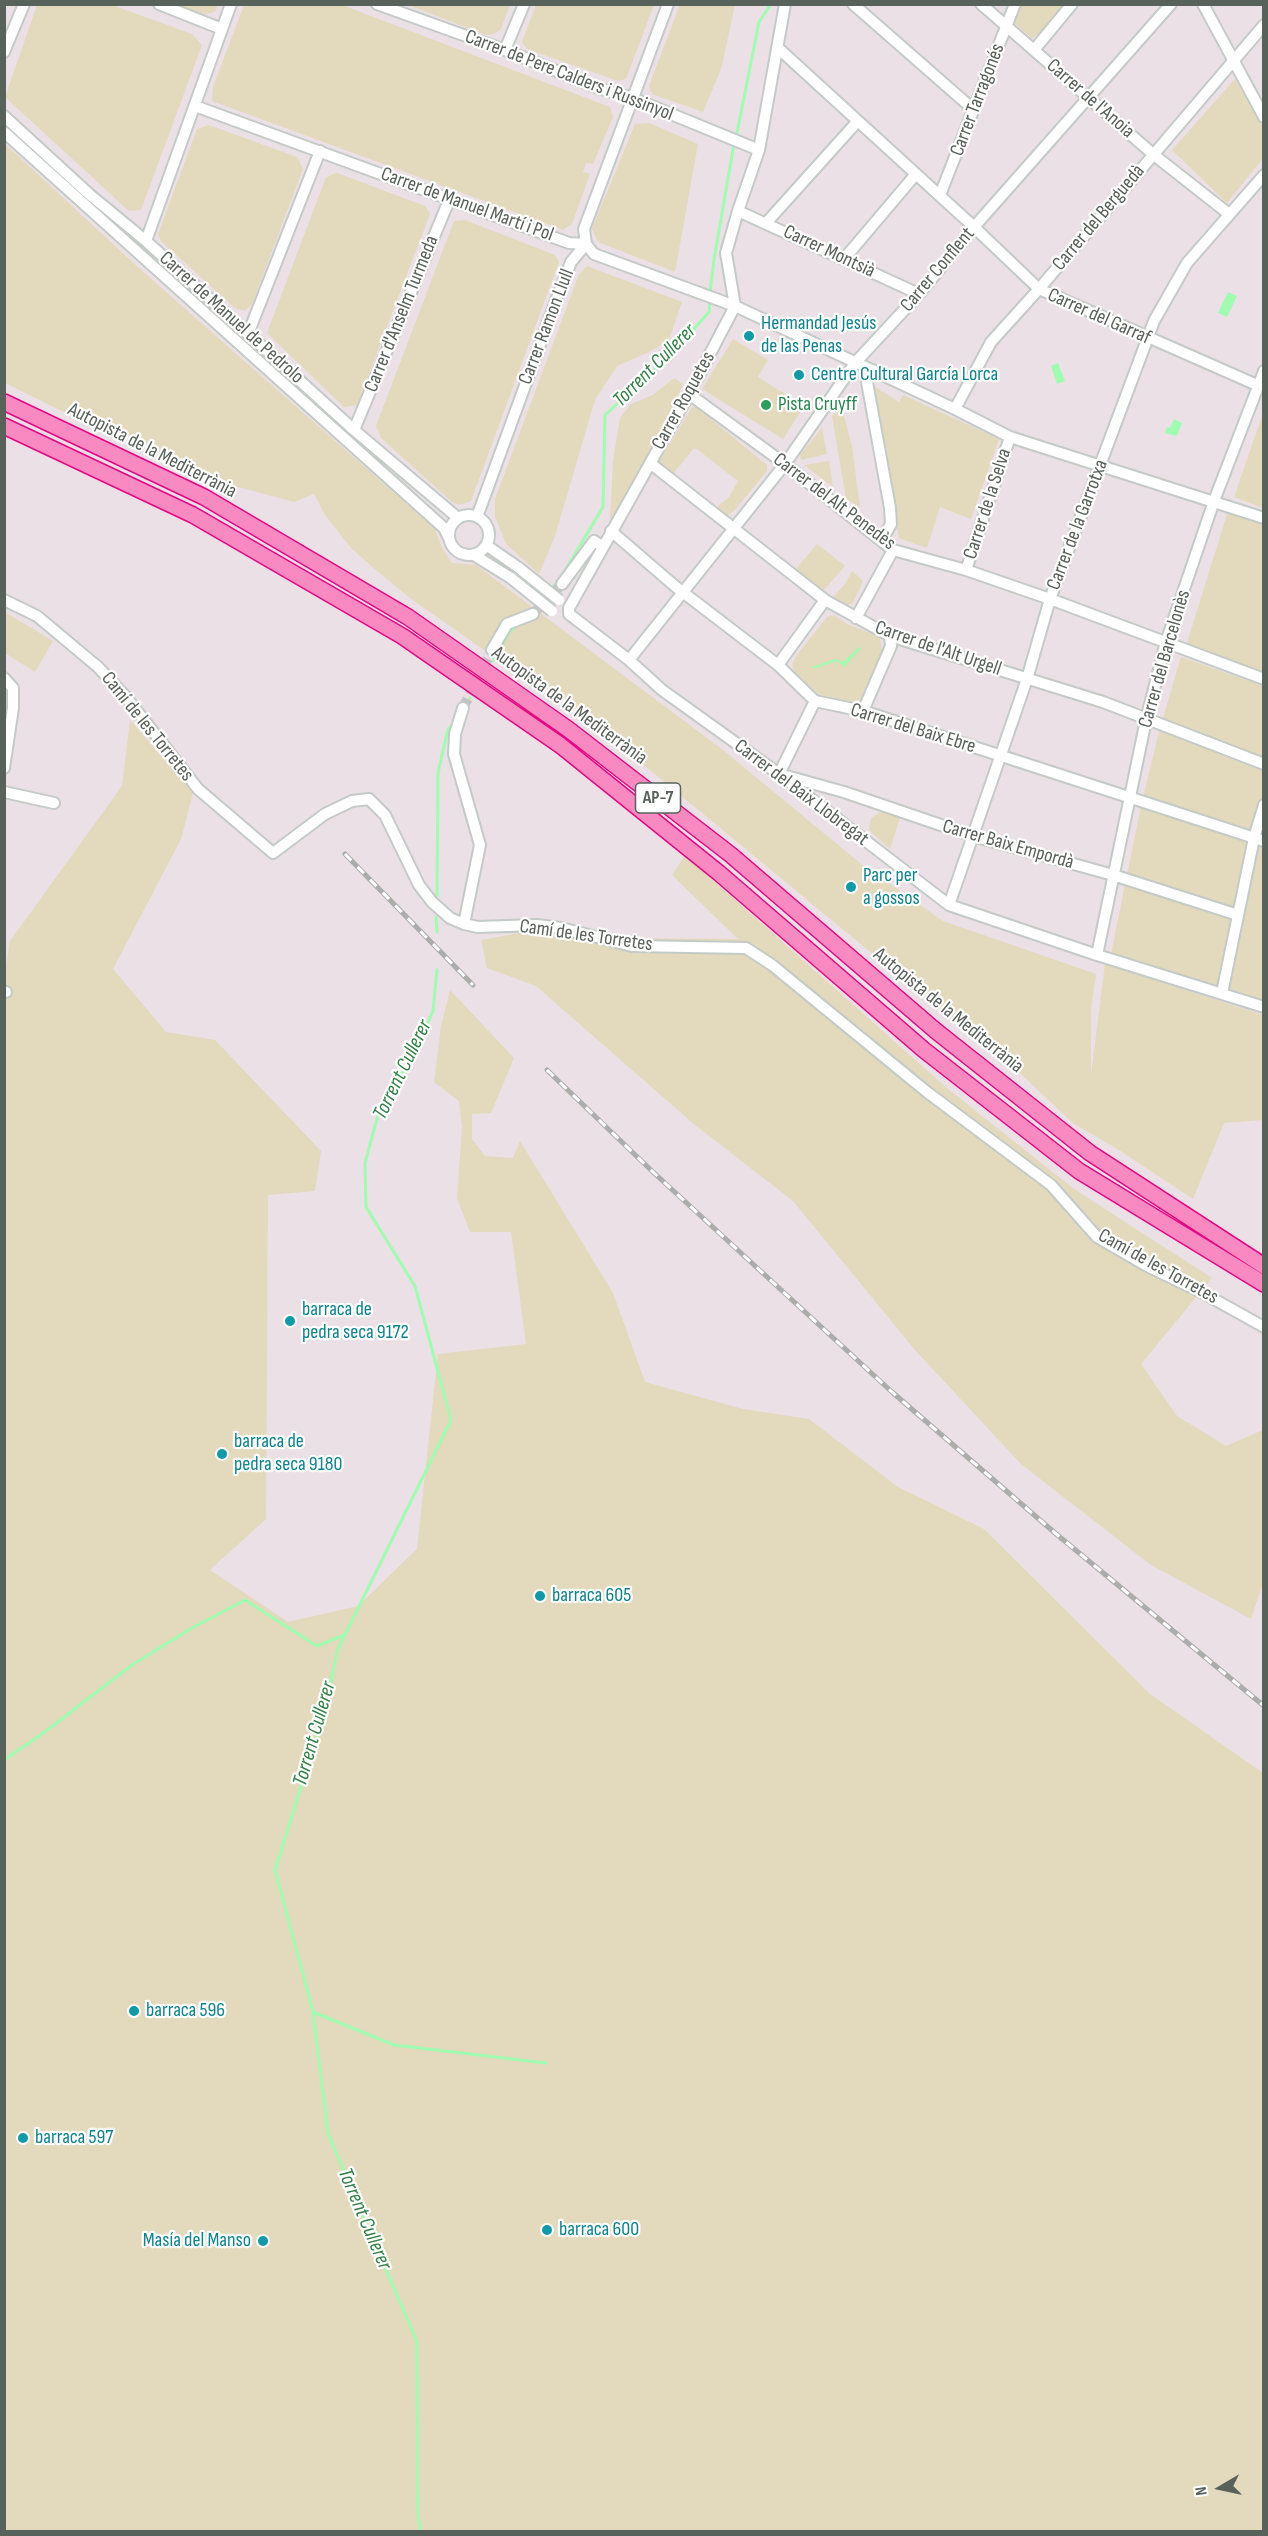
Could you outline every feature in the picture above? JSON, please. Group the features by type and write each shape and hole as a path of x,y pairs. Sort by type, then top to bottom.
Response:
{"highway":[{"name":"Autopista de la Mediterrània","path":"4,402 204,497 408,617 568,729 731,855 936,1031 1090,1153 1263,1266"},
{"name":"Autopista de la Mediterrània","path":"4,426 193,515 402,636 560,745 719,873 924,1050 1079,1171 1263,1284"}],"street":[{"path":"4,52 24,4"},
{"path":"159,4 222,29"},
{"path":"146,241 231,4"},
{"path":"505,50 524,4"},
{"path":"586,244 584,228 668,4"},
{"path":"735,306 726,253 759,150 786,4"},
{"path":"853,4 975,110"},
{"name":"Carrer de l'Anoia","path":"981,4 1154,154 1229,214"},
{"name":"Carrer Tarragonés","path":"940,195 1015,4"},
{"path":"1034,50 1072,4"},
{"name":"Carrer Conflent","path":"629,660 785,464 855,363 919,294 974,227 1090,99 1171,4"},
{"path":"1203,4 1263,117"},
{"name":"Carrer de Pere Calders i Russinyol","path":"378,5 505,50 598,88 632,98 759,150"},
{"name":"Carrer del Berguedà","path":"955,409 991,342 1039,290 1263,25"},
{"name":"Carrer del Garraf","path":"777,47 940,195 1039,290 1257,385"},
{"name":"Carrer de Manuel Martí i Pol","path":"195,105 569,243 586,244 594,254 735,306 1010,437 1263,518"},
{"name":"Carrer de Manuel de Pedrolo","path":"4,116 88,194 146,241 354,430 458,519"},
{"path":"766,222 858,122"},
{"name":"Carrer de Manuel de Pedrolo","path":"4,132 444,528 449,538"},
{"path":"248,334 320,151"},
{"path":"844,259 916,174"},
{"name":"Carrer de la Garrotxa","path":"949,905 1027,679 1050,599 1154,321 1187,263 1263,175"},
{"name":"Carrer d'Anselm Turmeda","path":"354,430 450,198"},
{"name":"Carrer Montsià","path":"738,211 919,294"},
{"name":"Carrer Ramon Llull","path":"477,518 556,298 571,262 586,244"},
{"name":"Carrer Roquetes","path":"567,610 689,394 735,306"},
{"path":"873,370 867,381 891,524 882,540"},
{"name":"Carrer del Barcelonès","path":"1097,955 1146,720 1166,642 1214,501 1263,371"},
{"name":"Carrer del Alt Penedès","path":"689,394 785,464 893,550 966,570 1050,599 1263,679"},
{"name":"Carrer de la Selva","path":"966,570 1010,437"},
{"name":"Carrer de l'Alt Urgell","path":"650,463 734,526 825,600 890,636 1103,702 1263,764"},
{"path":"474,555 486,545 488,532 486,526 471,516 458,519 451,527 449,538 458,552 474,555 511,578 552,611 567,610"},
{"path":"611,531 778,665 815,700 779,774"},
{"path":"562,584 594,541 602,546"},
{"path":"486,545 559,600 567,610"},
{"path":"856,618 893,550"},
{"name":"Camí de les Torretes","path":"4,600 37,616 98,667 126,697 198,789 273,854 325,814 352,801 369,799 385,815 425,894 450,918 464,924 478,927 537,925 561,928 632,946 746,948 772,965 919,1086 1051,1185 1097,1237 1263,1327"},
{"path":"778,665 825,600"},
{"name":"Carrer del Baix Llobregat","path":"567,610 662,690 779,774 949,905 1097,955 1263,1007"},
{"path":"492,650 507,624 533,614"},
{"path":"863,711 891,646 890,636"},
{"path":"4,678 13,688 13,698 4,768"},
{"name":"Carrer del Baix Ebre","path":"815,700 863,711 1259,839"},
{"path":"463,708 455,734 454,754 480,845 464,924"},
{"name":"Carrer Baix Empordà","path":"779,774 844,792 973,836 1113,875 1238,915"},
{"path":"4,792 54,803"},
{"path":"1222,993 1238,915 1259,839 1263,805"}],"shaded area":[{"path":"510,4 501,29 494,34 486,35 408,5"},
{"path":"536,4 654,5 626,79 618,81 527,49 522,42"},
{"path":"680,4 735,5 721,69 703,112 652,94 649,86"},
{"path":"37,5 112,5 192,34 202,45 141,210 129,211 5,97"},
{"path":"176,5 218,5 215,12 205,14"},
{"path":"244,5 342,5 610,107 613,117 593,164 586,163 583,172 590,174 572,224 563,230 212,101 213,87"},
{"path":"1019,5 1065,5 1039,34 1032,38 1014,23 1014,14"},
{"path":"1235,79 1263,128 1263,158 1227,203 1172,150"},
{"path":"649,123 698,144 675,272 598,242 592,229 635,124"},
{"path":"209,125 297,157 303,169 252,304 245,311 235,308 161,241 158,234 197,129"},
{"path":"4,143 140,269 435,529 442,548 452,563 476,565 723,750 860,863 943,921 1096,974 1091,1009 1091,1075 1105,964 1263,1015 1263,1120 1224,1123 1193,1199 1119,1150 1073,1123 1009,1063 920,993 518,661 511,669 410,598 351,548 325,515 314,494 294,502 220,482 135,438 76,418 5,383"},
{"path":"337,173 425,206 430,214 357,405 344,407 267,333 326,177"},
{"path":"465,220 555,255 559,262 471,501 460,505 452,502 381,438 376,426 454,221"},
{"path":"587,266 682,302 669,340 617,366 595,400 555,536 539,574 506,544 495,516 495,499 579,274"},
{"path":"1228,292 1237,296 1227,317 1218,313"},
{"path":"733,339 768,360 758,377 804,406 783,439 702,389"},
{"path":"1058,363 1065,381 1057,384 1051,366"},
{"path":"674,378 683,384 655,442 610,521 613,461 620,418 631,404 653,395"},
{"path":"872,385 899,402 903,395 999,439 971,519 940,507 927,548 899,538"},
{"path":"841,405 852,446 860,508 846,498 832,416"},
{"path":"692,407 696,407 767,465 767,471 734,511 728,515 717,507 729,497 738,481 698,450 694,448 673,474 659,462"},
{"path":"1263,413 1263,508 1234,497"},
{"path":"1174,419 1182,423 1177,436 1165,433"},
{"path":"822,428 827,454 801,460 800,455"},
{"path":"829,461 833,487 804,465"},
{"path":"1228,511 1263,523 1263,672 1187,643"},
{"path":"817,544 845,566 823,591 796,569"},
{"path":"852,571 863,581 853,603 845,606 833,597 845,584"},
{"path":"5,612 53,641 35,672 5,653"},
{"path":"834,615 847,624 880,637 882,650 867,691 859,700 849,702 819,694 797,675 792,665 796,656 827,617"},
{"path":"859,647 861,648 844,667 837,661 813,669 812,667 835,659 843,662"},
{"path":"1181,657 1263,686 1263,1003 1111,954 1141,806 1160,728"},
{"path":"130,720 193,793 181,839 113,969 166,1032 215,1040 321,1151 315,1191 268,1195 266,1519 210,1570 288,1622 358,1606 417,1549 438,1354 526,1344 511,1232 470,1232 457,1198 462,1127 459,1101 434,1082 441,1026 450,990 514,1058 491,1113 472,1114 472,1139 485,1156 513,1158 520,1141 613,1293 645,1382 743,1409 809,1419 898,1487 984,1529 1150,1694 1263,1773 1263,2531 5,2532 5,973 10,941 122,786"},
{"path":"881,812 900,818 890,849 869,830 871,818"},
{"path":"685,855 948,1089 1074,1189 1212,1278 1141,1364 1177,1416 1226,1446 1263,1430 1263,1583 1251,1619 1151,1565 1021,1464 915,1350 793,1201 695,1125 536,986 487,968 481,940 520,933 576,938 738,939 672,875"}],"waterway":[{"name":"Torrent Cullerer","path":"736,138 759,22 771,4"},
{"name":"Torrent Cullerer","path":"710,293 734,144"},
{"name":"Torrent Cullerer","path":"563,574 603,507 605,415 671,355 709,312 710,300"},
{"name":"Torrent Cullerer","path":"533,612 559,580"},
{"name":"Torrent Cullerer","path":"493,661 510,631 519,624"},
{"name":"Torrent Cullerer","path":"465,706 470,698"},
{"name":"Torrent Cullerer","path":"437,896 438,773 448,729 453,724"},
{"name":"Torrent Cullerer","path":"436,917 437,932"},
{"name":"Torrent Cullerer","path":"421,2532 418,2516 417,2342 328,2134 313,2012 275,1870 326,1707 337,1651 451,1420 415,1286 366,1207 365,1163 380,1107 411,1060 433,1011 437,970"},
{"path":"4,1760 132,1665 192,1628 245,1600 317,1646 344,1635"},
{"path":"313,2012 394,2045 546,2063"}],"tunnel":[{"path":"533,614 562,584"},
{"path":"463,708 492,650"}],"railway":[{"path":"345,854 473,985"},
{"path":"547,1070 653,1172 892,1392 1055,1533 1264,1706"}],"place":[{"name":"Hermandad Jesús de las Penas","path":"749,336"},
{"name":"Centre Cultural García Lorca","path":"799,375"},
{"name":"Pista Cruyff","path":"766,405"},
{"name":"Parc per a gossos","path":"851,887"},
{"name":"barraca de pedra seca 9172","path":"290,1321"},
{"name":"barraca de pedra seca 9180","path":"222,1454"},
{"name":"barraca 605","path":"540,1596"},
{"name":"barraca 596","path":"134,2011"},
{"name":"barraca 597","path":"23,2138"},
{"name":"barraca 600","path":"547,2230"},
{"name":"Masía del Manso","path":"263,2241"}]}
